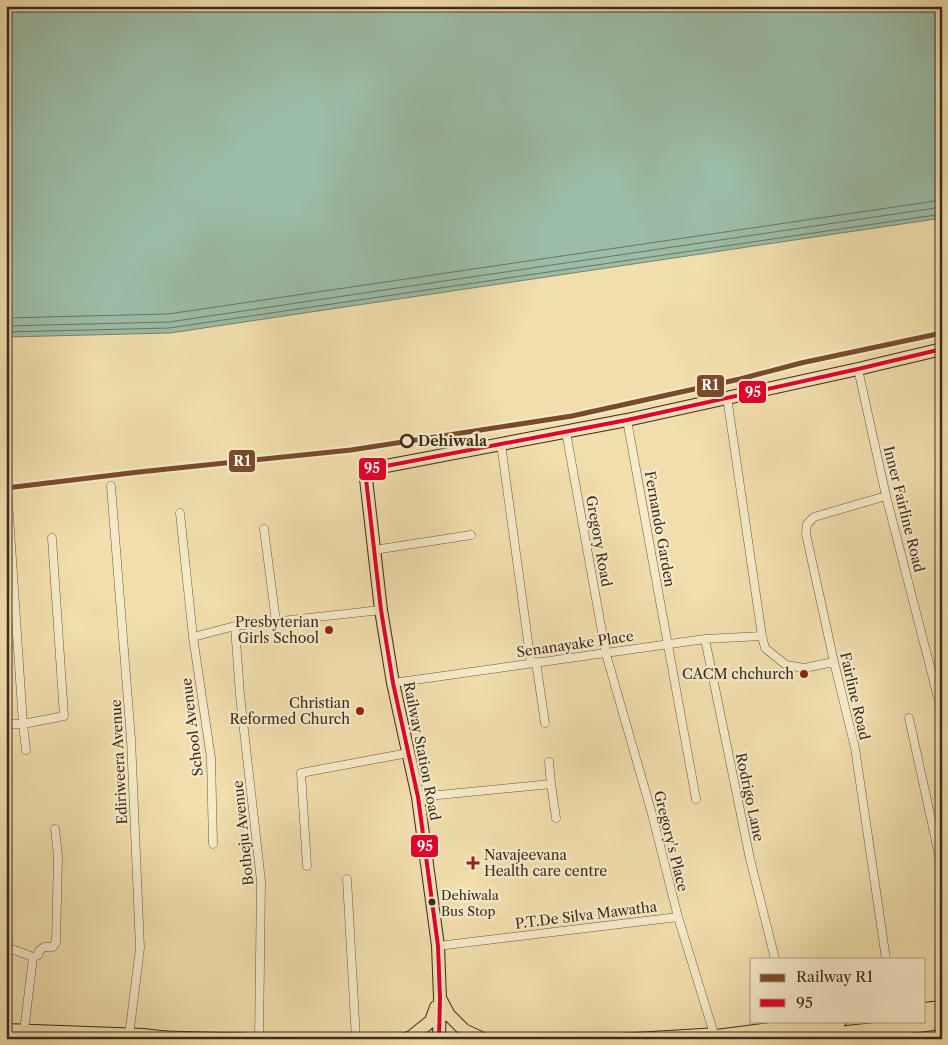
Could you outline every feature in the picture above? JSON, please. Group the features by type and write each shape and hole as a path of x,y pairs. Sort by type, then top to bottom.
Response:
{"highway":[{"path":"926,1010 942,1008"},
{"path":"701,1039 721,1035 792,1029 833,1022"},
{"path":"792,1029 830,1037 942,1022"},
{"path":"6,1031 169,1039"}],"main road":[{"path":"501,444 627,420 942,349"},
{"name":"Railway Station Road","path":"439,1039 438,946 418,797 393,683 381,610 366,470 501,444"},
{"path":"406,1039 431,1021 440,998"},
{"path":"440,998 448,1015 464,1030 483,1039"},
{"path":"626,1039 721,1035"},
{"path":"136,1036 245,1039"}],"street":[{"name":"Inner Fairline Road","path":"858,369 886,496 942,713"},
{"path":"726,397 765,648 786,665 804,668 834,662"},
{"name":"Fernando Garden","path":"627,420 696,799"},
{"name":"Gregory Road","path":"566,432 606,654"},
{"path":"501,444 533,662 545,723"},
{"name":"Ediriweera Avenue","path":"111,486 131,739 140,948 136,1036"},
{"name":"Fairline Road","path":"886,496 814,516 808,524 806,534 855,748 886,958"},
{"path":"8,500 26,750"},
{"name":"School Avenue","path":"180,513 193,637 211,758 213,844"},
{"path":"264,529 276,622"},
{"path":"374,550 471,535"},
{"path":"6,724 23,724 64,716 52,538"},
{"path":"193,637 235,626 381,610"},
{"name":"Botheju Avenue","path":"235,626 241,705 261,881 258,1039"},
{"name":"Senanayake Place","path":"393,683 705,639 762,636"},
{"name":"Rodrigo Lane","path":"705,639 750,859 775,958"},
{"name":"Gregory's Place","path":"606,654 652,814 678,916 721,1035"},
{"path":"909,718 942,869"},
{"path":"307,866 301,773 408,753"},
{"path":"549,762 556,818"},
{"path":"418,797 551,784"},
{"path":"6,931 9,948 33,957 38,955 44,946 53,948 56,942 58,856 56,829"},
{"path":"347,879 356,1039"},
{"name":"P.T.De Silva Mawatha","path":"438,946 678,916"},
{"path":"24,1032 33,957"}],"water":[{"path":"6,6 942,6 942,218 170,333 6,337"}],"rail line":[{"name":"R1","path":"6,488 351,450 572,416 740,379 801,363 942,333"}],"transit line":[{"name":"95","path":"439,1039 438,946 418,797 393,683 381,610 365,470 627,420 942,349"}],"place":[{"name":"Dehiwala","path":"407,441"},
{"name":"Presbyterian Girls School","path":"329,630"},
{"name":"CACM chchurch","path":"804,674"},
{"name":"Christian Reformed Church","path":"360,711"},
{"name":"Navajeevana Health care centre","path":"473,863"},
{"name":"Dehiwala Bus Stop","path":"432,902"}]}
